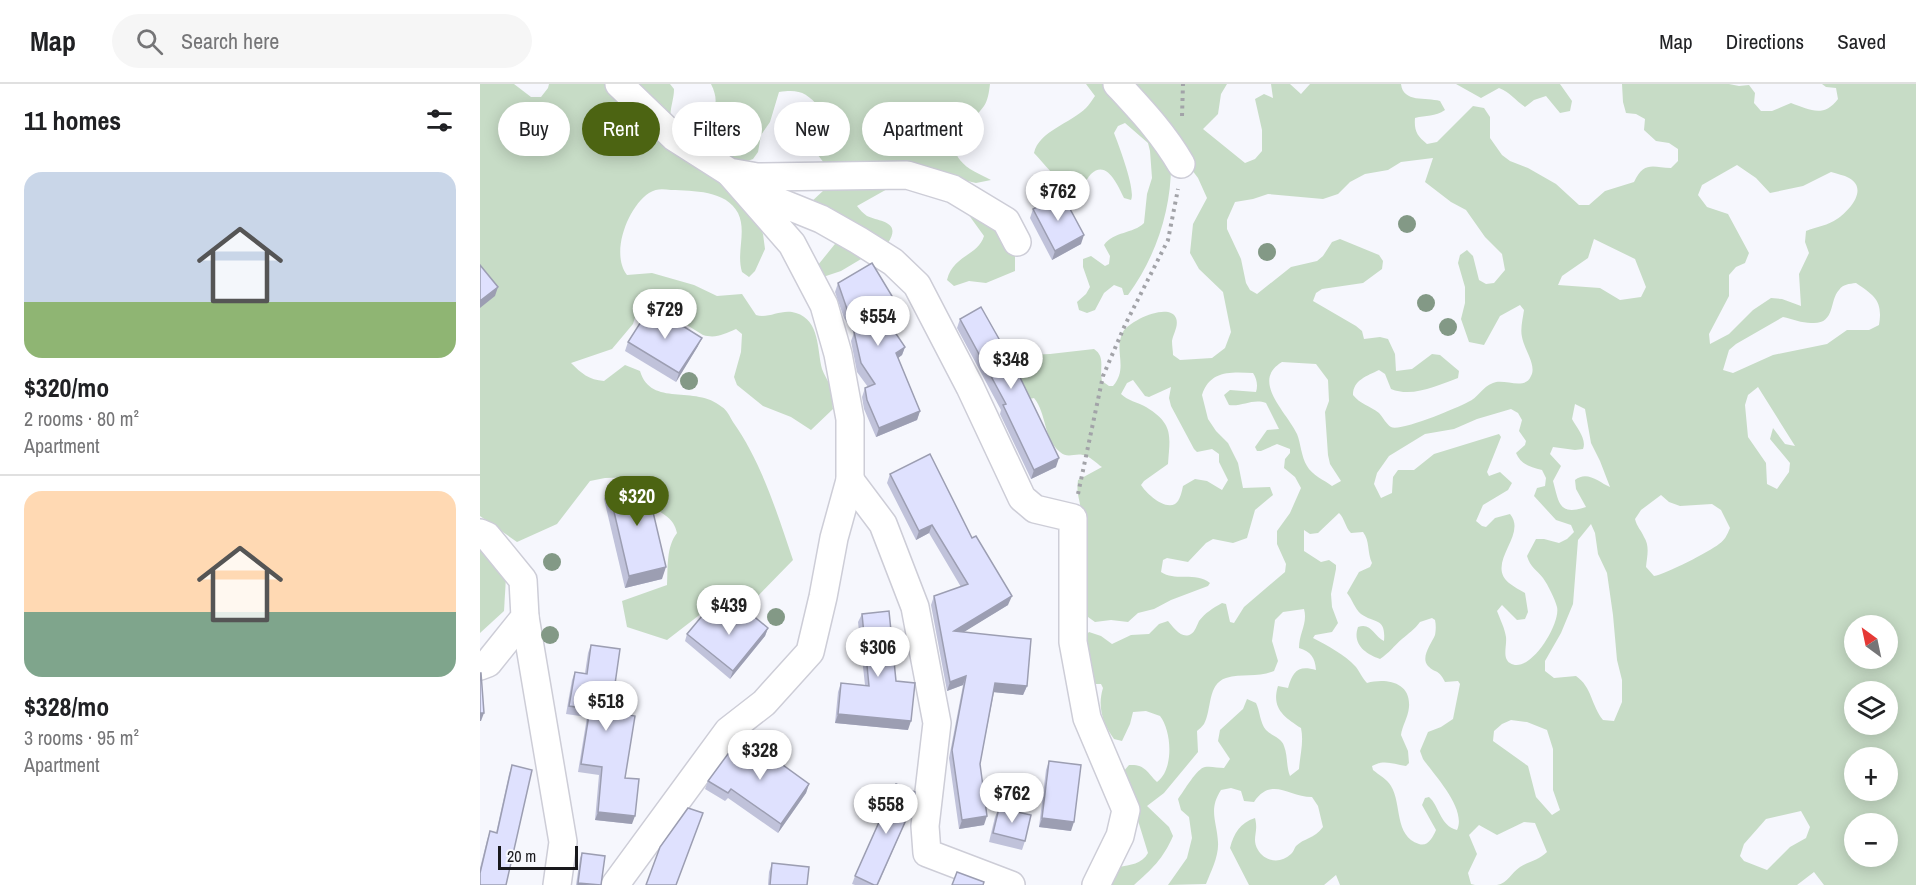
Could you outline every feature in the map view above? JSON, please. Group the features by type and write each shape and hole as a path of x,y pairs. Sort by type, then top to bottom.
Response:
{"street":[{"path":"619,84 675,137 779,202 821,219 893,262 917,285 970,387 1022,498 1035,509 1073,518 1073,642 1087,718 1126,810 1120,836 1096,885"},
{"path":"1117,84 1153,122 1181,164"},
{"path":"729,172 757,177 907,175 954,189 1006,221 1017,242"},
{"path":"615,885 728,731 765,703 810,651 834,538 850,480 849,419 838,354 824,305 792,244 729,172"},
{"path":"850,480 883,524 915,607 937,723 925,826 927,853 1011,885"},
{"path":"480,532 487,536 523,580 525,617 563,842 557,885"},
{"path":"480,666 488,663 525,617"}],"path":[{"path":"1073,518 1103,376 1125,325 1168,240"}],"green space":[{"path":"480,84 514,84 531,97 541,97 549,84 670,84 674,89 671,112 672,156 755,156 745,162 756,218 763,234 765,249 755,271 749,277 742,272 740,265 742,227 733,205 708,193 660,189 649,193 641,200 628,219 621,243 622,266 627,275 652,273 694,285 717,296 742,294 756,315 766,316 791,312 804,317 816,336 822,369 832,391 833,409 811,430 791,417 763,406 737,385 734,377 741,352 742,334 736,329 716,336 703,335 648,301 640,301 633,324 612,349 571,363 586,375 604,381 625,365 640,371 646,382 654,389 664,393 711,400 724,408 752,454 768,489 793,560 755,599 702,613 667,640 627,627 622,601 667,585 669,551 677,533 670,519 651,503 645,485 637,477 590,481 557,524 517,542 480,516"},
{"path":"711,84 990,84 984,105 984,102 862,102 862,156 958,156 970,169 991,180 976,183 963,180 1015,246 1015,271 986,283 969,281 954,286 947,280 954,265 977,248 984,236 955,196 941,187 889,188 857,206 867,216 891,226 892,236 888,243 841,271 823,277 818,265 839,239 810,203 838,181 819,156 850,156 850,102 814,102 802,93 779,92 774,102 770,122 762,134 762,102 716,102"},
{"path":"1086,84 1227,84 1221,94 1218,114 1203,129 1245,163 1255,159 1262,151 1262,130 1255,99 1264,94 1273,98 1271,84 1290,84 1301,94 1310,84 1401,84 1406,94 1411,97 1440,101 1445,110 1434,115 1415,118 1417,133 1427,144 1437,142 1473,106 1484,108 1490,117 1490,138 1502,155 1556,184 1579,205 1589,205 1605,191 1634,182 1645,168 1654,166 1671,168 1678,161 1678,149 1669,143 1656,141 1644,130 1645,119 1636,114 1626,113 1622,84 1749,85 1755,93 1754,103 1761,111 1772,111 1791,103 1816,111 1827,109 1838,99 1836,88 1822,84 1916,84 1916,885 1824,885 1814,872 1797,885 1497,885 1504,882 1520,867 1547,852 1535,823 1524,822 1497,835 1479,825 1469,835 1477,854 1468,873 1471,884 1475,885 1340,885 1336,875 1324,885 1249,885 1230,848 1236,833 1245,823 1255,818 1256,846 1261,854 1273,860 1287,857 1299,843 1316,834 1323,827 1318,806 1312,797 1274,789 1267,790 1254,802 1244,801 1241,791 1231,788 1221,790 1215,804 1214,816 1218,847 1206,884 1168,885 1187,858 1192,838 1189,817 1181,810 1178,799 1202,768 1224,768 1230,759 1218,741 1220,730 1243,709 1247,699 1256,703 1266,730 1283,743 1290,776 1299,769 1301,728 1284,716 1278,706 1276,694 1278,686 1288,688 1297,671 1305,668 1316,670 1312,656 1299,648 1305,619 1304,609 1283,612 1275,620 1272,641 1278,661 1274,671 1226,678 1216,686 1206,718 1197,731 1198,752 1164,793 1147,806 1169,827 1173,836 1169,844 1156,863 1134,885 1110,885 1119,867 1139,862 1148,853 1123,772 1129,765 1139,766 1157,782 1163,776 1169,760 1169,740 1160,716 1146,711 1133,712 1122,741 1114,739 1102,715 1103,688 1101,684 1093,684 1085,675 1086,635 1089,632 1101,636 1112,644 1131,635 1149,634 1159,624 1168,621 1178,632 1188,635 1194,632 1204,616 1222,603 1226,604 1230,622 1234,623 1244,607 1285,572 1286,564 1277,544 1277,531 1290,513 1301,488 1295,477 1284,468 1290,449 1277,444 1261,451 1257,451 1255,447 1267,430 1279,429 1266,403 1257,401 1229,405 1224,395 1230,390 1256,392 1257,383 1253,373 1237,372 1216,377 1210,381 1202,395 1208,419 1228,443 1238,463 1243,488 1270,487 1273,495 1255,510 1247,538 1233,543 1213,539 1188,562 1167,558 1163,560 1161,572 1173,576 1204,579 1210,583 1208,586 1154,609 1138,613 1128,622 1111,620 1095,622 1088,617 1078,480 1102,467 1086,456 1066,455 1060,452 1051,440 1034,398 1002,405 1006,356 1094,349 1101,359 1102,381 1113,386 1120,372 1119,346 1123,332 1133,323 1149,315 1166,312 1176,318 1172,341 1173,355 1180,360 1212,358 1225,348 1231,332 1223,292 1199,269 1190,253 1193,224 1207,198 1198,178 1180,154 1171,161 1171,179 1165,214 1154,248 1138,280 1128,295 1124,295 1122,288 1114,285 1104,293 1095,310 1087,313 1079,310 1077,302 1090,287 1083,267 1083,259 1091,256 1105,266 1109,264 1110,256 1104,245 1108,240 1140,227 1144,223 1147,194 1152,178 1148,143 1125,123 1118,126 1114,133 1129,178 1131,200 1124,198 1115,181 1102,170 1091,174 1082,185 1067,183 1055,176 1034,153 1037,145 1049,133 1087,107 1095,96","holes":["1433,158 1425,182 1451,202 1466,210 1485,237 1502,254 1505,270 1494,283 1486,284 1479,280 1473,256 1467,250 1460,255 1458,263 1465,287 1465,303 1461,319 1469,342 1484,345 1500,316 1520,305 1524,310 1522,337 1532,367 1531,376 1524,383 1493,383 1471,400 1453,409 1396,428 1391,427 1379,413 1353,395 1358,382 1379,370 1385,374 1391,389 1408,392 1425,390 1458,378 1459,371 1440,355 1432,354 1412,369 1396,371 1395,354 1388,339 1380,337 1364,339 1362,331 1356,326 1313,301 1316,293 1322,289 1363,283 1382,269 1383,261 1379,255 1340,239 1332,242 1317,261 1291,267 1257,294 1250,290 1246,283 1241,259 1227,229 1227,220 1235,202 1268,194 1323,199 1338,194 1350,182 1365,174 1388,170 1401,162","1737,165 1756,178 1770,193 1803,186 1831,172 1849,178 1857,188 1855,200 1842,215 1830,223 1806,231 1805,242 1809,253 1799,274 1801,306 1782,299 1771,298 1753,310 1729,334 1710,344 1709,334 1729,296 1729,275 1736,267 1745,263 1749,253 1728,214 1707,207 1698,195 1702,185","1594,239 1635,259 1646,287 1641,297 1620,300 1600,288 1558,285 1562,276 1588,258","1856,283 1876,300 1880,310 1879,325 1869,330 1847,330 1827,344 1773,355 1733,373 1723,370 1729,350 1736,344 1783,317 1808,323 1819,323 1825,320 1831,311 1836,294 1842,287","1282,362 1316,364 1328,380 1329,401 1325,412 1328,455 1330,464 1341,481 1332,486 1309,469 1303,458 1297,434 1279,407 1270,387 1269,378 1273,370","1133,380 1145,396 1149,397 1171,387 1169,398 1171,406 1194,449 1197,452 1212,449 1219,454 1219,462 1228,480 1222,490 1207,481 1195,479 1183,486 1178,501 1171,505 1161,503 1147,492 1141,485 1168,464 1168,431 1162,419 1155,413 1121,394 1127,383","1758,387 1795,446 1785,444 1773,428 1770,439 1790,463 1789,472 1777,489 1767,484 1766,463 1748,437 1745,405 1748,395","1575,404 1585,409 1591,443 1610,487 1593,478 1579,477 1575,480 1576,489 1586,507 1570,510 1562,506 1557,496 1553,481 1561,466 1550,454 1553,447 1583,449 1583,437 1572,419","1511,409 1518,413 1522,420 1519,431 1526,441 1516,453 1524,463 1542,470 1546,478 1545,486 1537,488 1534,496 1556,520 1571,525 1574,532 1559,543 1536,539 1527,556 1547,584 1557,607 1557,615 1549,636 1542,646 1526,662 1518,665 1510,663 1505,655 1505,634 1497,611 1502,605 1517,620 1525,619 1528,612 1525,593 1509,583 1503,575 1502,567 1514,531 1514,522 1510,514 1495,518 1486,527 1476,521 1483,505 1508,490 1512,483 1500,472 1489,476 1487,472 1501,437 1499,434 1434,454 1414,470 1398,470 1393,477 1392,493 1381,498 1374,484 1377,473 1389,456 1425,434 1454,429 1477,419","1661,495 1669,502 1680,506 1712,504 1721,510 1730,528 1724,539 1714,548 1654,576 1646,567 1647,544 1635,519 1641,510","1339,513 1351,533 1363,532 1367,539 1372,563 1370,567 1359,572 1347,593 1361,614 1379,622 1383,628 1384,641 1366,626 1358,627 1358,643 1369,654 1380,659 1420,622 1432,618 1435,620 1435,635 1427,650 1426,662 1441,675 1445,682 1458,681 1460,684 1453,719 1428,732 1420,751 1423,759 1454,803 1458,812 1457,830 1451,828 1443,820 1429,797 1425,798 1422,805 1436,830 1428,843 1422,845 1411,840 1402,827 1391,786 1373,770 1372,766 1385,762 1406,766 1409,763 1408,751 1401,735 1409,699 1402,687 1396,684 1382,681 1367,683 1356,667 1346,658 1313,638 1315,635 1332,632 1338,623 1332,607 1331,594 1336,565 1329,560 1321,562 1304,551 1304,530 1310,534 1318,533","1591,524 1595,533 1598,554 1607,573 1617,660 1622,680 1622,702 1614,721 1603,720 1585,685 1576,676 1554,678 1545,671 1545,661 1561,633 1573,604 1578,540","1511,720 1527,722 1547,730 1553,749 1553,790 1560,810 1552,815 1536,797 1528,766 1493,741 1494,731","1801,811 1810,827 1806,838 1790,847 1767,870 1744,861 1740,856 1744,844 1766,819"]},
{"path":"1456,84 1560,84 1572,101 1570,111 1560,113 1546,96 1534,100 1525,107 1499,88 1481,98"},
{"path":"480,549 506,577 504,611 480,633"}],"building":[{"path":"1062,194 1084,235 1055,251 1033,209"},
{"path":"872,263 895,301 880,310 905,347 896,353 920,411 879,428 867,400 865,388 875,384 861,363 854,332 859,329 847,309 838,283"},
{"path":"480,265 498,287 480,301"},
{"path":"651,306 702,338 679,373 628,342"},
{"path":"981,307 1016,369 1059,458 1034,470 1003,405 1006,404 960,319"},
{"path":"930,454 972,538 976,536 1012,596 954,631 1031,639 1027,686 995,683 980,764 987,816 962,820 952,750 966,676 950,682 934,596 968,584 932,525 919,531 890,474"},
{"path":"645,478 666,567 629,576 608,486"},
{"path":"740,605 768,628 733,671 687,634 707,610 724,625"},
{"path":"889,611 896,681 915,683 911,721 838,714 841,683 869,686 862,614"},
{"path":"591,645 620,649 611,712 635,716 625,778 639,779 635,816 598,812 602,767 581,764 590,709 569,706 575,672 587,674"},
{"path":"481,673 484,713 480,713"},
{"path":"739,739 776,760 809,784 781,824 731,789 728,793 708,781"},
{"path":"1049,761 1081,765 1074,822 1042,818"},
{"path":"512,765 532,770 506,885 480,885 480,873 490,831 497,833"},
{"path":"896,784 915,792 914,802 877,885 874,885 855,876"},
{"path":"688,808 703,813 676,885 646,885 660,847"},
{"path":"999,808 1031,815 1025,841 993,833"},
{"path":"582,853 605,856 601,885 578,883"},
{"path":"772,863 809,867 807,885 770,885"},
{"path":"957,872 984,882 983,885 952,885"}]}
